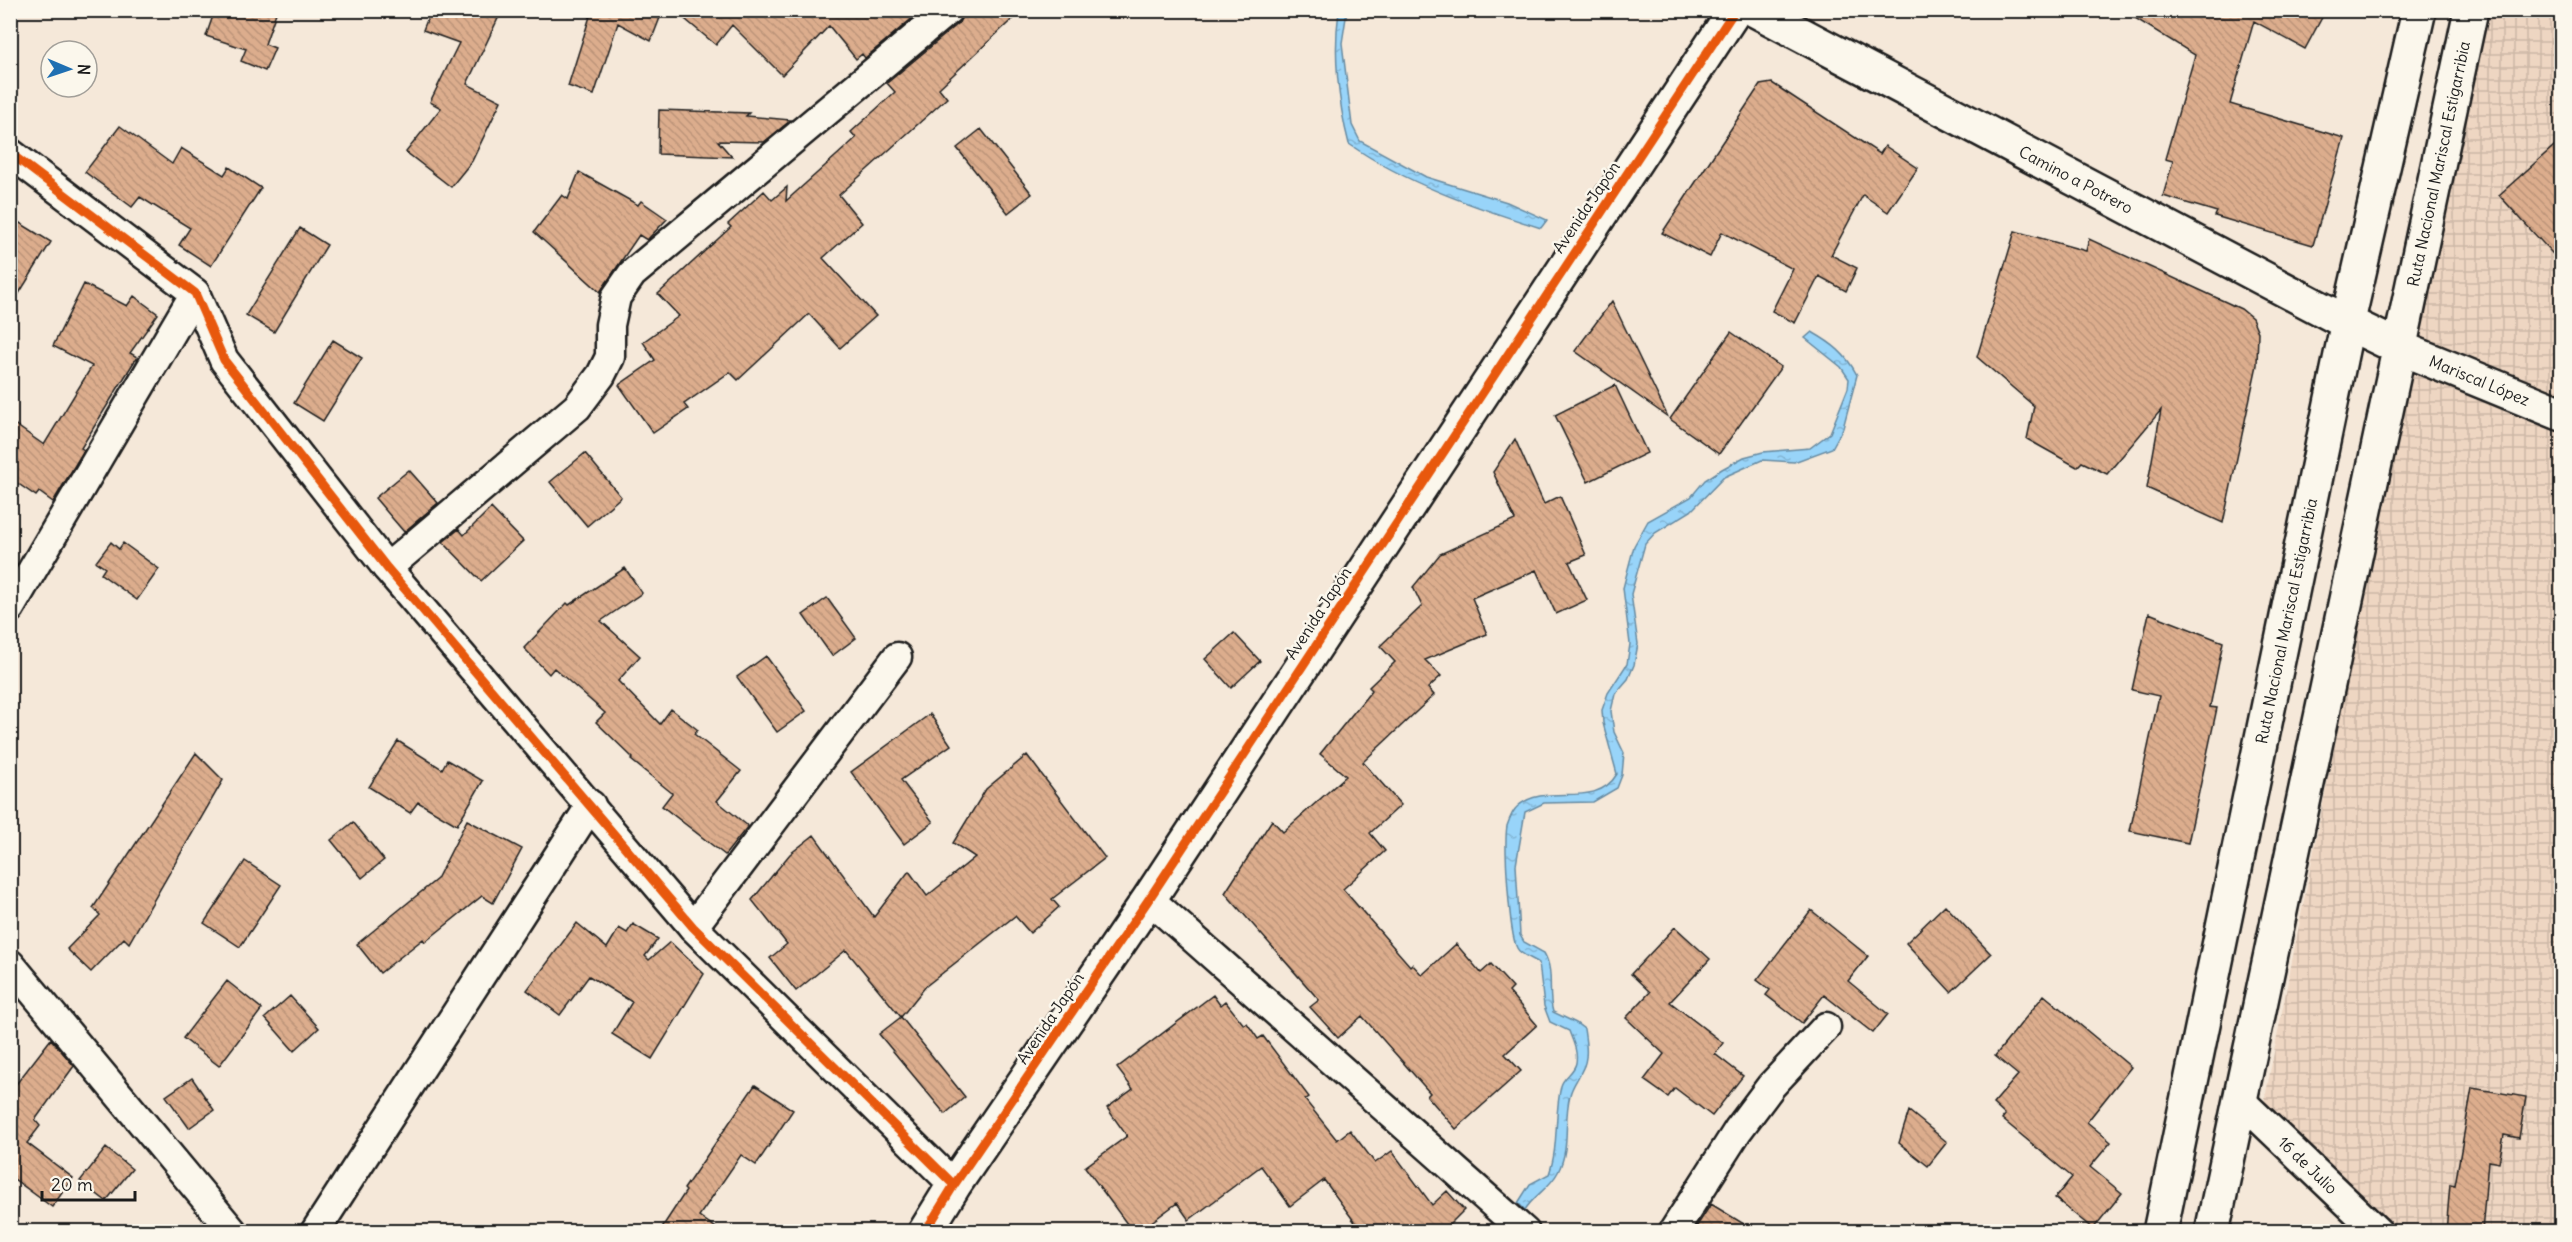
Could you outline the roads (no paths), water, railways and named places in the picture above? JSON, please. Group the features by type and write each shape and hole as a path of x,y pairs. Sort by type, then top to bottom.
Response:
{"main road":[{"name":"Avenida Japón","path":"925,1232 954,1185 1149,899 1735,10"},
{"name":"Camino a Potrero","path":"1755,10 2348,323 2398,347"},
{"name":"Ruta Nacional Mariscal Estigarribia","path":"2160,1232 2348,323 2420,10"},
{"name":"Ruta Nacional Mariscal Estigarribia","path":"2212,1232 2471,10"},
{"name":"Mariscal López","path":"2398,347 2562,414"}],"street":[{"path":"387,568 578,407 601,375 610,357 610,325 616,297 632,274 948,10"},
{"path":"10,153 195,293 224,360 387,568 693,927 954,1185"},
{"path":"10,608 195,293"},
{"path":"693,927 897,657"},
{"path":"315,1232 591,805"},
{"path":"1149,899 1525,1232"},
{"path":"10,964 233,1232"},
{"path":"1673,1232 1738,1130 1771,1086 1826,1027"},
{"name":"16 de Julio","path":"2240,1100 2378,1232"}],"water":[{"path":"1339,11 1347,11 1342,43 1352,125 1360,141 1426,177 1507,202 1547,220 1541,228 1466,203 1418,183 1349,144 1338,78 1336,44"},
{"path":"1812,332 1838,350 1857,375 1843,428 1832,448 1794,462 1762,460 1724,477 1691,511 1655,533 1645,544 1631,594 1638,644 1634,665 1628,679 1615,694 1611,711 1614,732 1624,753 1622,775 1617,788 1593,802 1544,803 1525,812 1516,865 1520,935 1524,942 1544,953 1549,968 1553,1012 1584,1029 1586,1060 1570,1095 1562,1163 1555,1178 1525,1210 1518,1203 1530,1184 1549,1174 1554,1153 1561,1086 1575,1066 1576,1054 1569,1031 1550,1022 1544,1006 1539,963 1521,953 1514,939 1508,888 1507,826 1516,808 1530,799 1596,791 1608,785 1617,774 1603,723 1602,710 1608,693 1627,664 1630,644 1623,588 1634,546 1648,521 1691,497 1705,480 1744,457 1763,452 1810,448 1830,433 1848,388 1849,379 1841,367 1805,338"}]}
